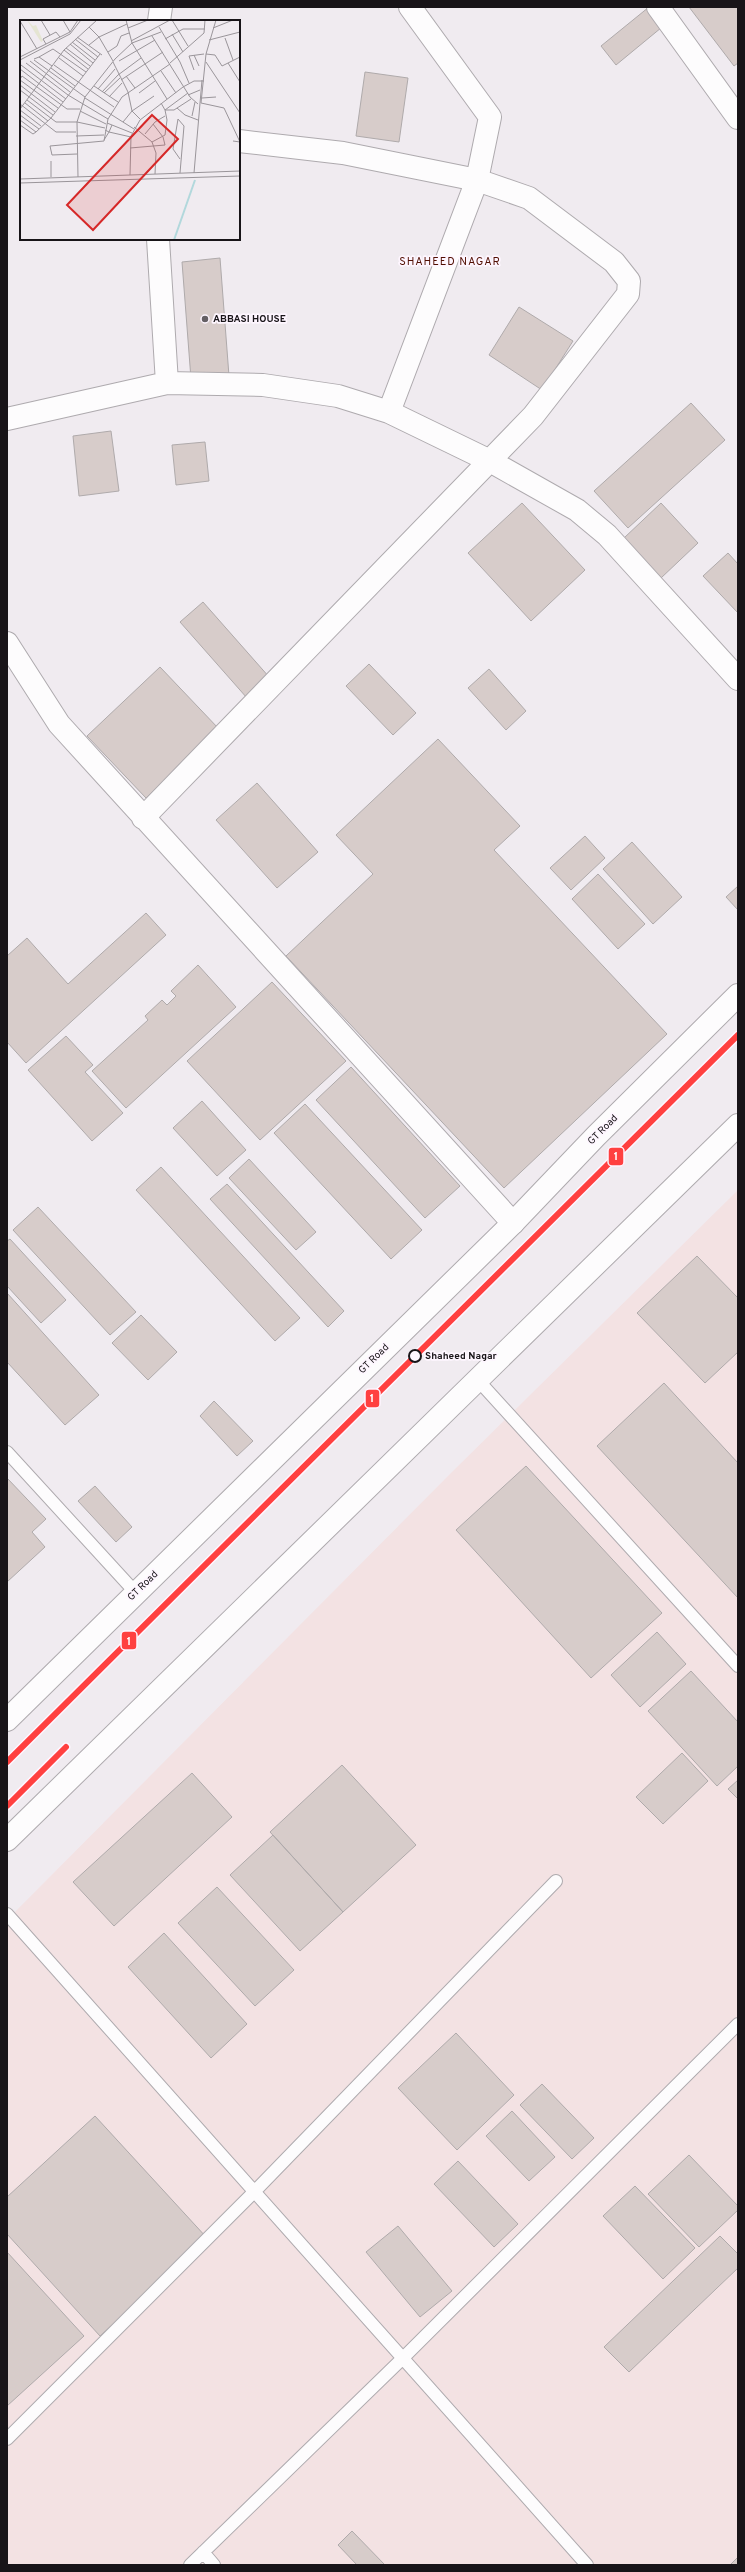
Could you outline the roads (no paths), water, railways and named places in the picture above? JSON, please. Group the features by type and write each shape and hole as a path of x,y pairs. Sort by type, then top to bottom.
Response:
{"main road":[{"path":"159,20 161,7"},
{"path":"390,412 476,180 490,116 410,7"},
{"path":"658,7 738,118"},
{"path":"143,818 532,416 614,314 628,294 629,281 614,262 529,198 476,180 343,153 240,141"},
{"path":"158,240 167,383"},
{"path":"7,419 167,383 262,385 338,396 390,412 490,461 577,510 607,534 738,679"},
{"path":"7,643 58,724 513,1223"},
{"name":"GT Road","path":"7,1720 513,1223 596,1136 738,995"},
{"path":"7,1840 476,1378 656,1207 738,1125"}],"lane":[{"path":"476,1378 738,1666"},
{"path":"7,1452 136,1593"},
{"path":"7,2439 255,2191 556,1881"},
{"path":"7,1914 588,2565"},
{"path":"190,2565 403,2358 738,2024"},
{"path":"203,2552 214,2565"}],"place":[{"name":"ABBASI HOUSE","path":"205,319"},
{"name":"Shaheed Nagar","path":"415,1356"}],"district":[{"name":"SHAHEED NAGAR","path":"450,262"}]}
